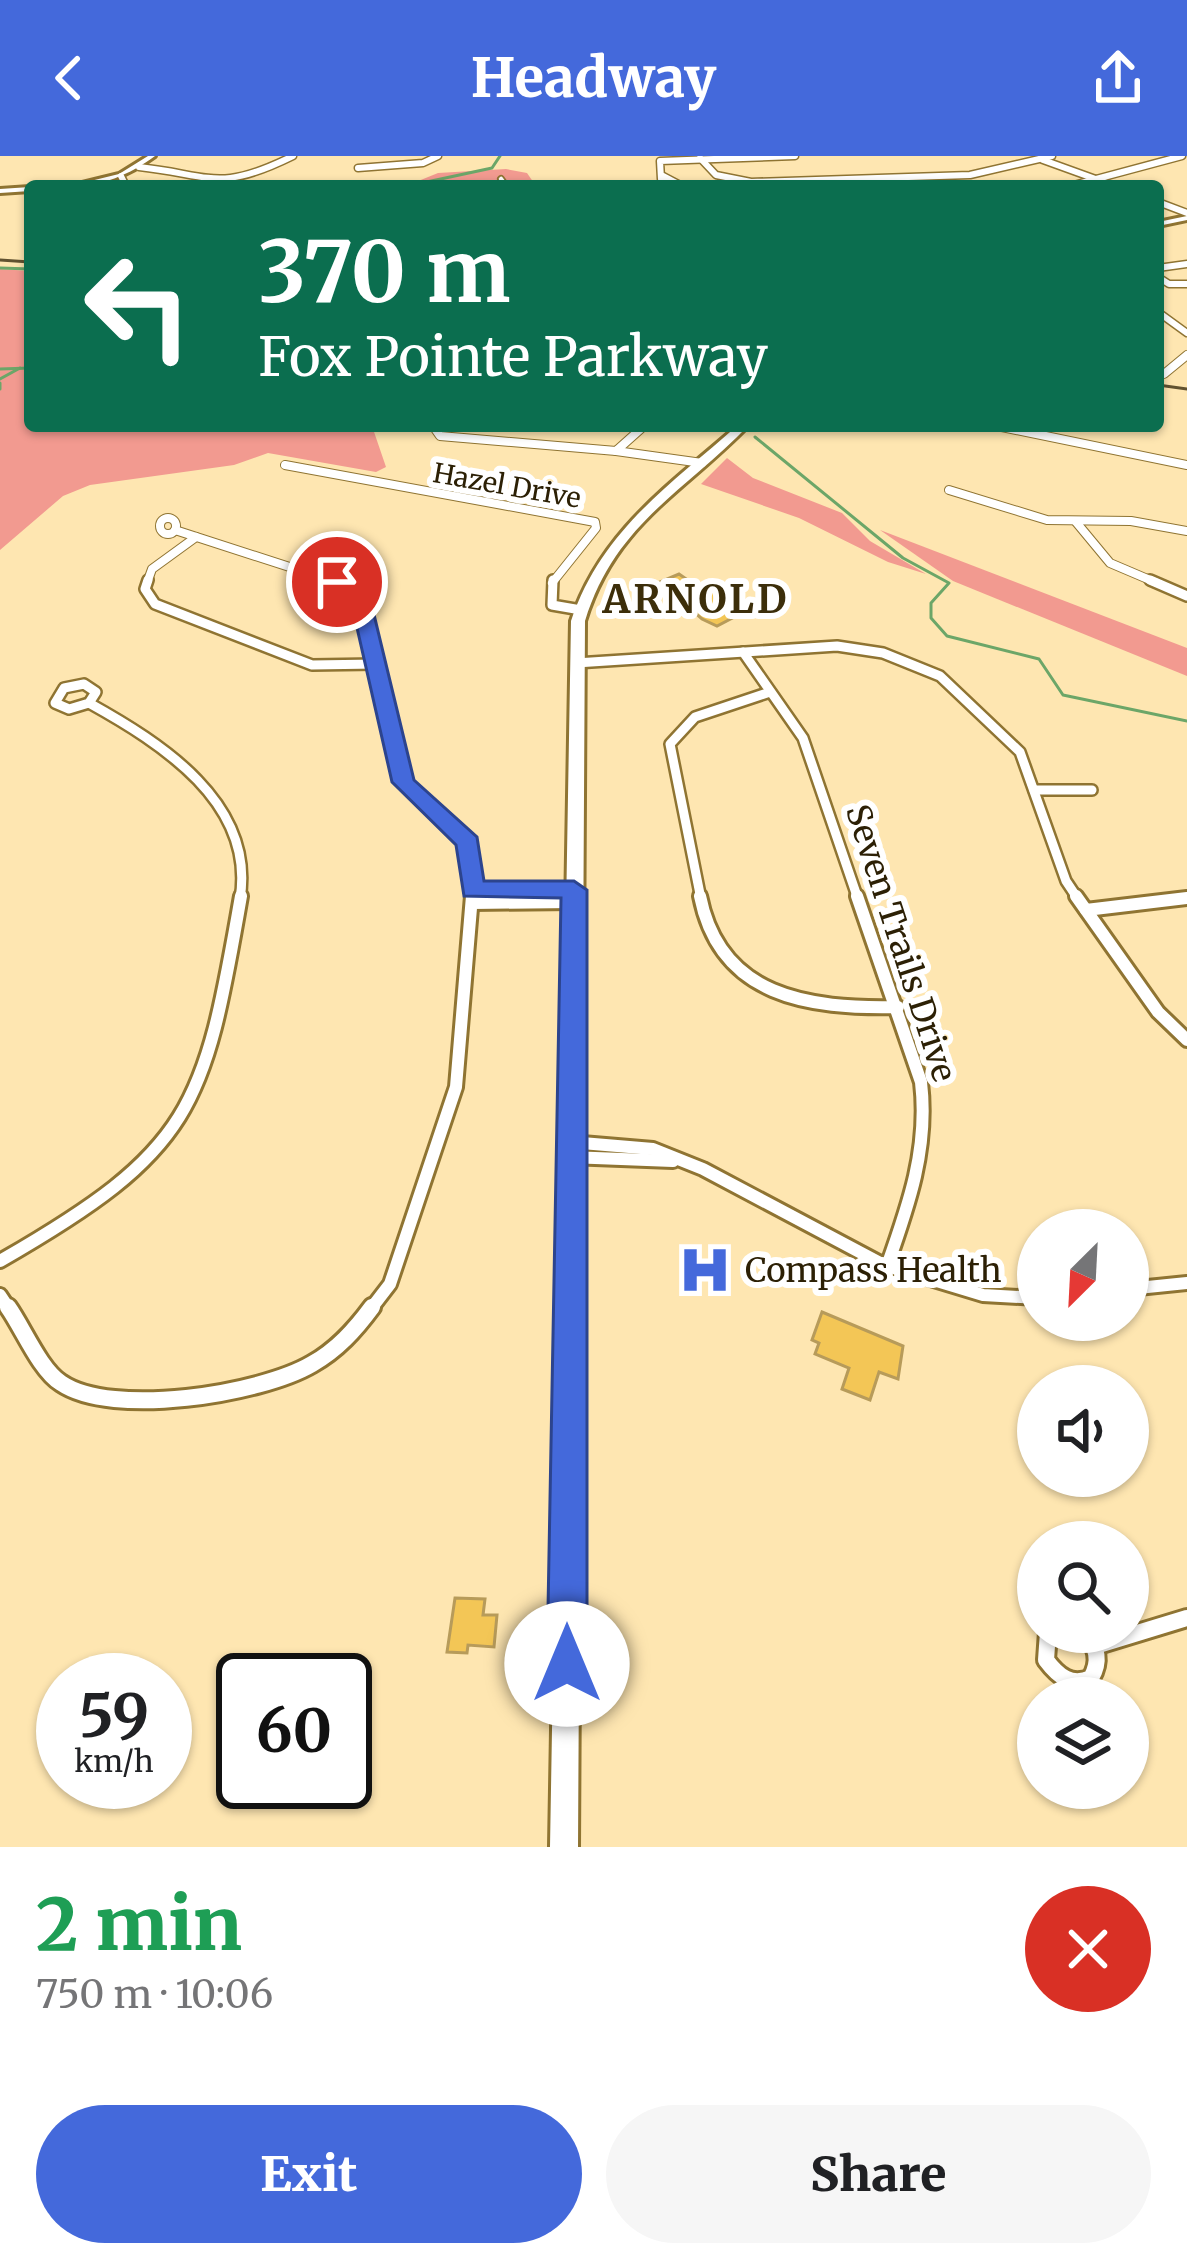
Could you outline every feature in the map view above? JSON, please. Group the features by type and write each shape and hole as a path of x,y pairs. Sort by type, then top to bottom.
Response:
{"main road":[{"path":"564,1847 569,1150 580,610 591,578 614,546 737,432"}],"street":[{"path":"102,180 121,176 152,156"},
{"path":"139,167 194,180 221,179 261,172 293,156"},
{"path":"358,168 423,163 438,156"},
{"path":"658,180 657,162 795,156"},
{"path":"814,180 970,175 1052,156"},
{"path":"1092,180 1182,156"},
{"path":"700,158 716,176 740,180"},
{"path":"1039,159 1096,179"},
{"path":"121,176 123,180"},
{"path":"1164,374 1187,355"},
{"path":"437,432 455,438 616,451 702,464"},
{"path":"616,451 637,432"},
{"path":"1026,432 1187,465"},
{"name":"Hazel Drive","path":"285,465 595,522 596,528 553,578 549,598 552,605 580,610"},
{"path":"949,490 1020,514 1076,522 1131,520 1187,531"},
{"path":"1076,522 1109,563 1187,596"},
{"path":"0,1295 60,1383 126,1403 272,1383 313,1364 350,1336 390,1284 457,1087 472,896 468,842 404,782 359,594 337,582 176,530"},
{"path":"196,537 148,574 145,589 155,604 312,665 376,664"},
{"path":"576,663 849,646 921,667 958,690 1010,740 1034,790 1060,871 1158,1012 1187,1040"},
{"name":"Seven Trails Drive","path":"742,652 793,717 804,740 921,1082 926,1131 915,1185 886,1270"},
{"path":"770,692 695,718 670,744 707,929 715,948 737,969 812,1005 846,1010 898,1007"},
{"path":"0,1261 111,1194 169,1138 200,1079 242,881 243,856 231,826 172,753 89,704"},
{"path":"1034,790 1092,790"},
{"path":"472,896 574,896"},
{"path":"1086,910 1187,898"},
{"path":"569,1150 673,1161 739,1185 886,1270 961,1293 1017,1297"},
{"path":"1149,1287 1187,1283"},
{"path":"1149,1626 1187,1618"},
{"path":"1046,1653 1046,1660 1067,1681 1084,1682 1096,1672 1092,1653"}],"shaded area":[{"path":"506,169 527,173 532,180 421,180 438,173"},
{"path":"0,269 24,271 24,432 374,432 386,467 376,472 268,453 234,465 90,485 63,496 0,550"},
{"path":"727,458 753,478 842,513 870,541 926,574 888,562 799,518 701,484"},
{"path":"880,530 1187,648 1187,676 953,581"}],"building":[{"path":"679,574 702,590 710,586 742,613 717,626 702,619 660,582"},
{"path":"822,1312 903,1346 898,1379 879,1372 870,1400 842,1389 849,1368 815,1354 819,1343 812,1340"},
{"path":"455,1598 485,1599 483,1615 497,1615 494,1647 468,1645 467,1653 447,1652"}],"waterway":[{"path":"436,180 492,168 500,156"},
{"path":"0,268 24,269"},
{"path":"0,369 19,368"},
{"path":"0,379 19,368"},
{"path":"19,368 24,368"},
{"path":"0,383 0,389"},
{"path":"755,437 903,558 949,583 931,603 931,618 947,636 1039,659 1063,695 1187,721"}],"railway":[{"path":"0,260 24,262"},
{"path":"1164,386 1187,389"}],"place":[{"name":"Compass Health","path":"705,1270"}],"district":[{"name":"ARNOLD","path":"696,599"}],"route":[{"path":"337,582 359,594 404,782 468,842 473,890 574,890 567,1664"}]}
